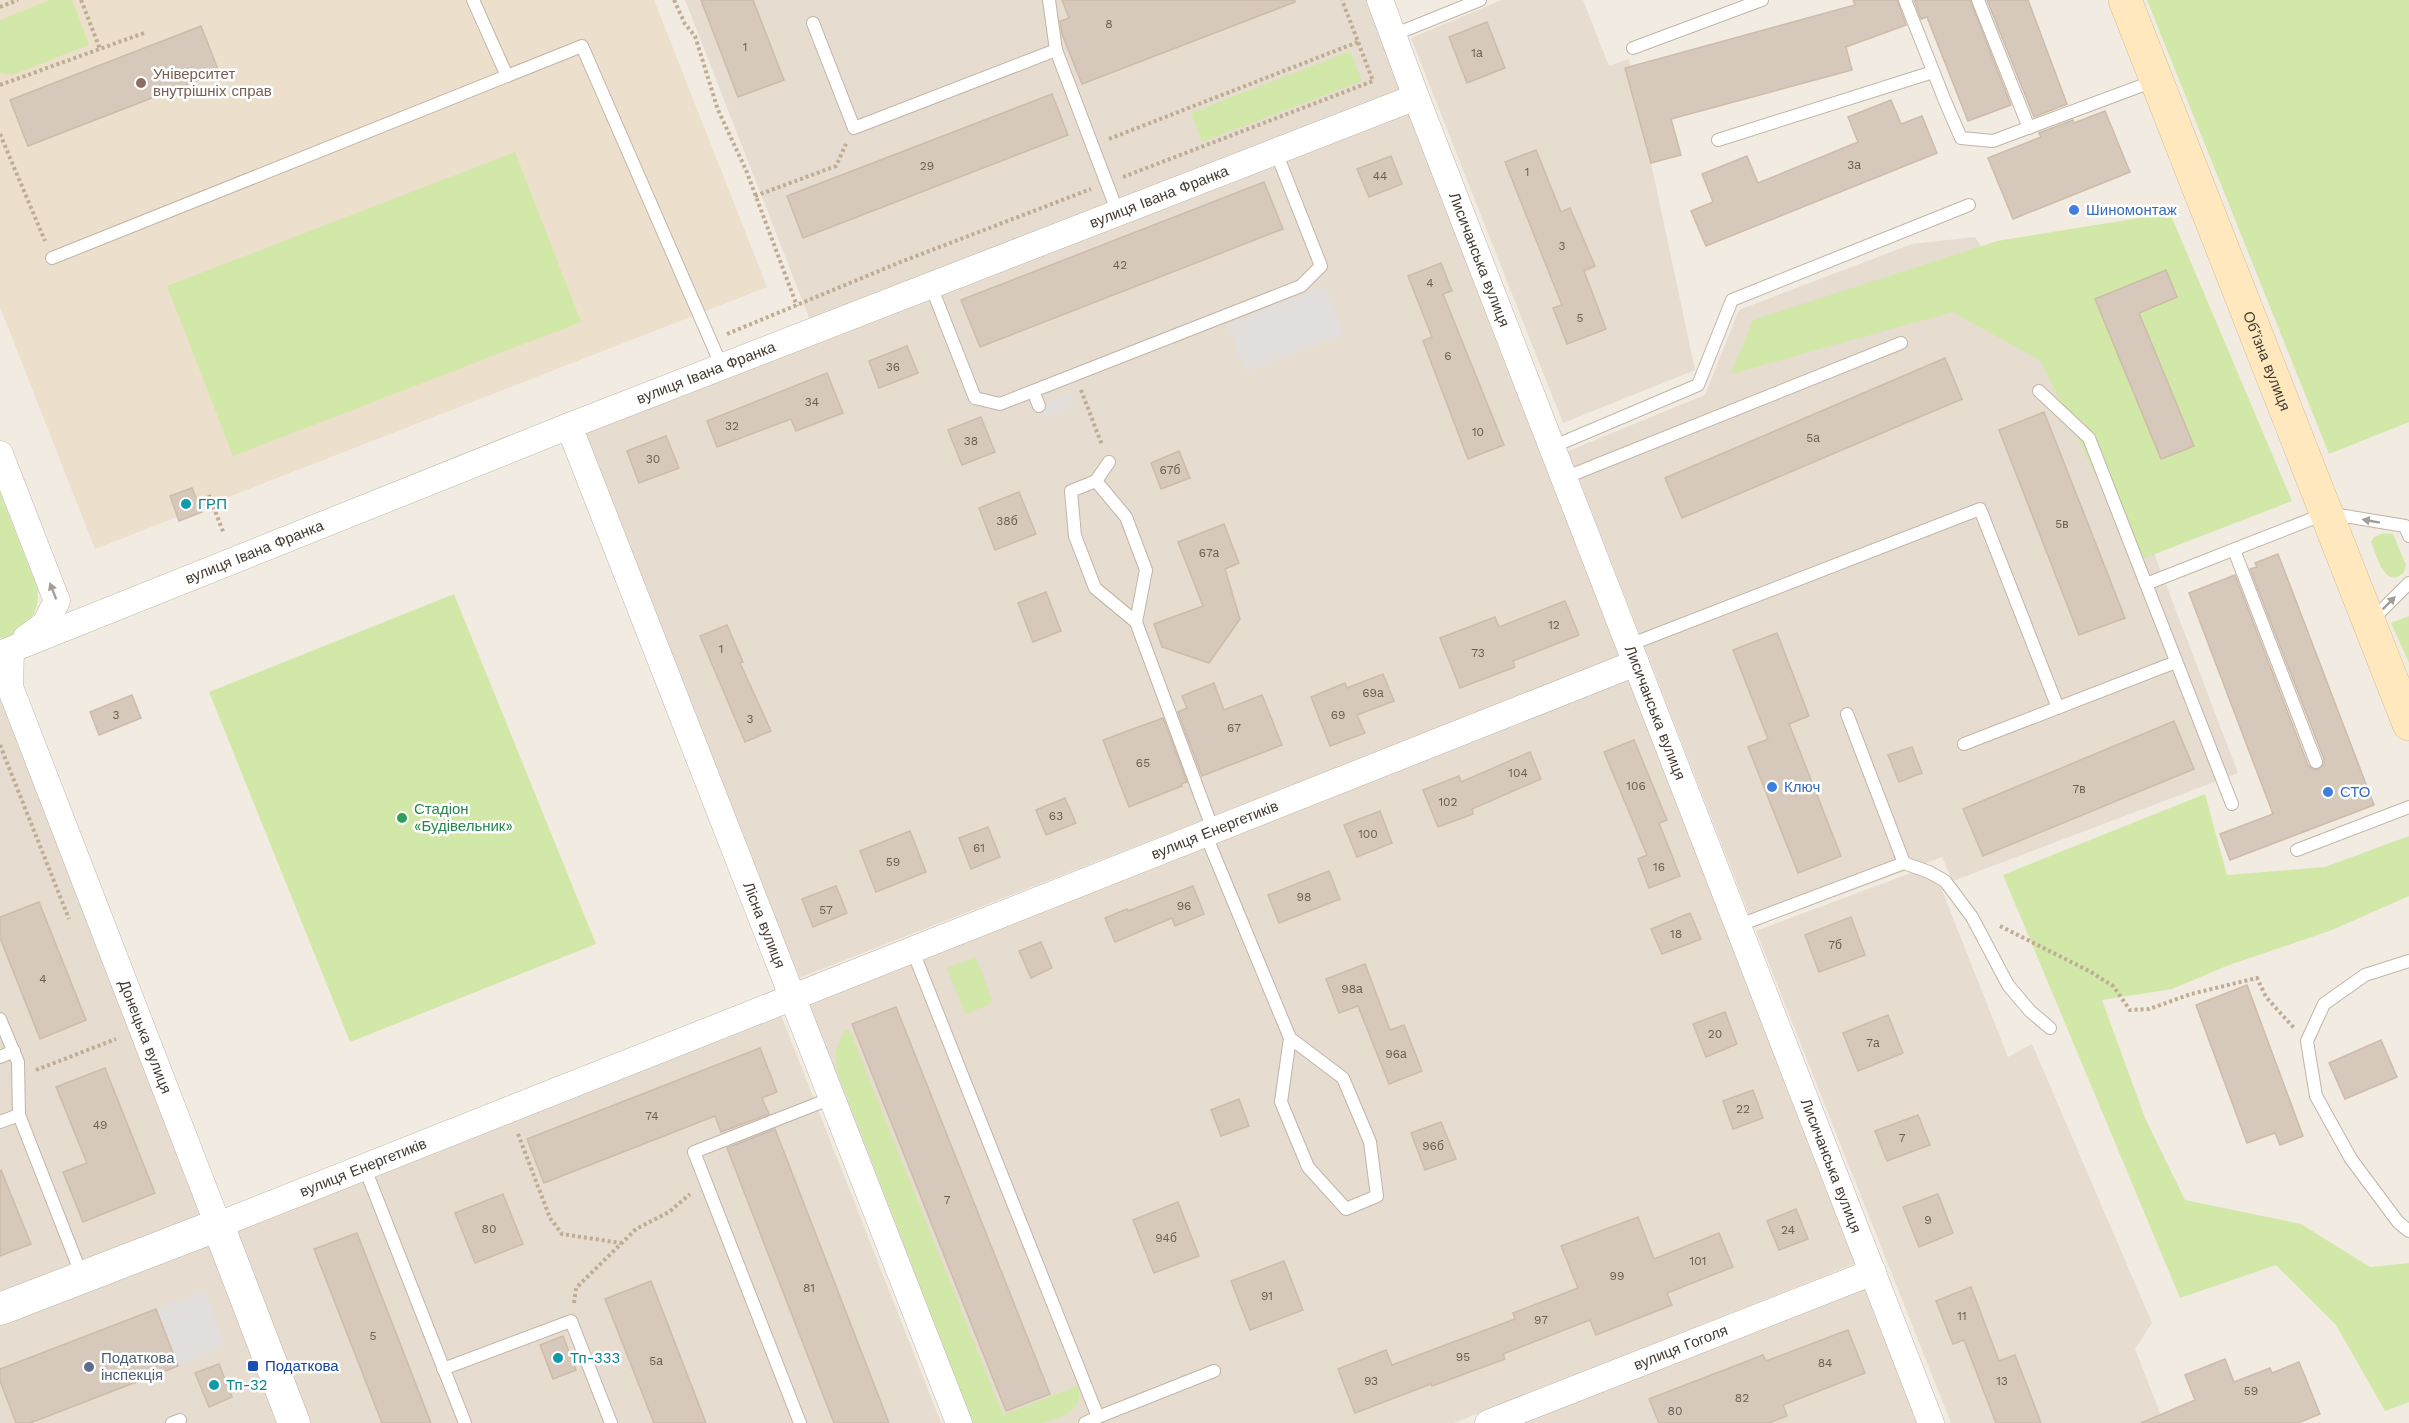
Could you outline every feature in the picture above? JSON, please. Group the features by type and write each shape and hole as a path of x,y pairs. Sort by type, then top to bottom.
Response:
{"main road":[{"name":"Об’їзна вулиця","path":"2125,0 2409,723"}],"street":[{"name":"Лисичанська вулиця","path":"1380,0 1931,1423"},
{"name":"вулиця Івана Франка","path":"4,651 569,426 1416,97"},
{"name":"Лісна вулиця","path":"569,426 959,1423"},
{"path":"0,454 57,601 45,624 4,651"},
{"name":"Донецька вулиця","path":"4,651 10,687 294,1423"},
{"name":"вулиця Енергетиків","path":"0,1309 218,1225 1209,831 1632,654"},
{"name":"вулиця Гоголя","path":"1488,1423 1873,1272"}],"lane":[{"path":"473,0 507,76"},
{"path":"1049,0 1056,50 1118,213"},
{"path":"1393,35 1480,0"},
{"path":"1633,48 1762,0"},
{"path":"1905,0 1961,138 1993,141 2157,80"},
{"path":"1978,0 2029,128"},
{"path":"813,23 854,128 1056,50"},
{"path":"52,258 582,46 722,367"},
{"path":"1718,140 1933,72"},
{"path":"931,285 975,398 1000,404 1301,286 1321,266 1276,152"},
{"path":"1552,447 1698,385 1732,300 1969,205"},
{"path":"1564,478 1901,343"},
{"path":"1033,391 1039,406"},
{"path":"2039,391 2089,438 2232,804"},
{"path":"1109,462 1096,482 1071,492 1075,536 1095,588 1136,622"},
{"path":"1096,482 1126,517 1146,570 1136,622 1209,831 1290,1038 1281,1102 1308,1167 1346,1209 1377,1196 1370,1142 1343,1078 1290,1038"},
{"path":"1632,654 1980,509 2058,708"},
{"path":"2146,584 2327,513 2405,526 2409,536"},
{"path":"2234,549 2316,762"},
{"path":"2369,622 2409,583"},
{"path":"1964,744 2176,662"},
{"path":"1847,714 1904,863"},
{"path":"2297,850 2409,807"},
{"path":"1737,926 1904,863 1929,872 1944,881 1972,917 2008,985 2030,1011 2050,1028"},
{"path":"912,949 1098,1418"},
{"path":"2409,961 2365,975 2324,1004 2307,1041 2316,1096 2351,1159 2398,1222 2409,1231"},
{"path":"0,1018 18,1062 19,1115 82,1277"},
{"path":"0,1057 14,1051"},
{"path":"800,1423 693,1152 832,1098"},
{"path":"0,1122 19,1115"},
{"path":"364,1166 465,1423"},
{"path":"444,1369 571,1322 611,1423"},
{"path":"1084,1423 1214,1371"}],"path":[{"path":"0,7 18,0"},
{"path":"81,0 100,49"},
{"path":"674,0 685,24 695,36 718,110 746,170 797,306"},
{"path":"1173,159 1373,81 1342,0"},
{"path":"0,85 144,33"},
{"path":"1092,146 1358,42"},
{"path":"755,196 836,165 854,128"},
{"path":"0,134 52,258"},
{"path":"1075,375 1109,462"},
{"path":"209,495 224,534"},
{"path":"0,745 71,923"},
{"path":"1960,903 2091,972 2113,986 2130,1010 2149,1009 2190,994 2257,978 2266,997 2307,1041"},
{"path":"112,1028 120,1048"},
{"path":"17,1077 116,1039"},
{"path":"509,1109 550,1218 562,1234 622,1243"},
{"path":"571,1322 576,1288 636,1228 669,1212 705,1181"}],"shaded area":[{"path":"0,0 654,0 767,287 95,549 0,307"},
{"path":"685,0 1372,0 1405,87 810,320"},
{"path":"1502,0 1583,0 1609,66 1629,59 1695,370 1563,423 1411,38"},
{"path":"1411,109 1625,655 796,979 581,431"},
{"path":"1975,237 2066,375 2149,540 2238,773 1953,881 1942,857 1754,927 1568,451 1705,395 1739,310 1912,244"},
{"path":"1325,286 1344,334 1246,372 1227,324"},
{"path":"1070,394 1074,406 1042,419 1037,407"},
{"path":"1635,676 1862,1261 1454,1423 970,1423 805,1002"},
{"path":"0,698 203,1214 0,1293"},
{"path":"1932,865 2008,1057 2032,1044 2152,1323 2135,1349 2164,1423 1951,1423 1756,931"},
{"path":"781,1015 941,1423 308,1423 232,1229"},
{"path":"211,1236 284,1423 0,1423 0,1318"},
{"path":"1870,1283 1925,1423 1510,1423"},
{"path":"205,1291 225,1345 178,1366 156,1309"}],"green space":[{"path":"50,0 72,0 89,45 12,75 0,73 0,20"},
{"path":"2147,0 2409,0 2409,422 2329,454"},
{"path":"1350,51 1362,81 1202,142 1191,113"},
{"path":"515,152 581,322 233,456 167,286"},
{"path":"2170,213 2292,501 2137,561 2040,360 1952,312 1731,374 1753,320 1997,241"},
{"path":"0,492 38,590 38,599 32,618 11,638 0,638"},
{"path":"2384,533 2393,534 2406,565 2404,572 2397,577 2387,575 2379,563 2371,542 2374,537"},
{"name":"Стадіон «Будівельник»","path":"454,594 596,944 350,1042 209,692"},
{"path":"2409,616 2409,663 2391,623"},
{"path":"2205,794 2227,875 2325,867 2409,836 2409,896 2332,930 2229,965 2172,989 2102,1000 2145,1118 2185,1200 2301,1224 2370,1267 2409,1263 2409,1402 2385,1411 2336,1325 2276,1265 2180,1298 2003,875"},
{"path":"976,957 993,1003 965,1014 947,968"},
{"path":"845,1030 850,1031 1003,1415 1077,1386 1078,1401 1075,1407 1063,1416 1040,1423 973,1423 837,1071 836,1049"}],"building":[{"path":"701,0 753,0 784,80 738,97"},
{"path":"1062,0 1295,0 1295,2 1082,84 1062,34 1060,21 1069,18"},
{"path":"1853,0 1897,0 1906,25 1846,47 1852,70 1671,119 1681,155 1651,163 1625,68 1855,5"},
{"path":"1914,0 1970,0 2011,105 1968,121 1927,17 1921,19"},
{"path":"1987,0 2028,0 2067,104 2034,117"},
{"path":"1487,22 1505,68 1467,83 1449,37"},
{"path":"201,26 219,72 28,146 10,100"},
{"path":"1052,94 1068,135 803,238 787,196"},
{"path":"1891,100 1901,124 1922,116 1937,153 1706,246 1691,211 1713,202 1702,174 1747,156 1758,183 1858,142 1848,117"},
{"path":"2105,111 2130,172 2013,219 1988,158 2041,137 2039,133"},
{"path":"1536,150 1561,212 1570,208 1595,266 1584,271 1606,329 1567,344 1553,308 1562,305 1505,162"},
{"path":"1391,156 1402,184 1369,197 1357,169"},
{"path":"1264,182 1283,229 980,347 961,300"},
{"path":"1441,263 1452,291 1443,294 1504,445 1468,459 1423,341 1432,337 1408,276"},
{"path":"2166,270 2177,297 2139,313 2194,446 2161,459 2095,299"},
{"path":"907,346 918,373 879,388 869,361"},
{"path":"1945,358 1962,399 1682,518 1665,478"},
{"path":"827,373 843,413 796,431 791,419 717,447 707,421"},
{"path":"2044,412 2125,618 2079,635 1999,430"},
{"path":"981,417 995,452 962,465 948,430"},
{"path":"666,436 679,468 639,483 627,451"},
{"path":"1179,451 1190,478 1161,489 1151,463"},
{"name":"ГРП","path":"192,488 202,512 179,521 170,496"},
{"path":"1019,492 1036,534 995,550 979,508"},
{"path":"1224,524 1239,563 1225,569 1240,619 1209,663 1162,647 1154,624 1203,606 1178,542"},
{"path":"2278,554 2374,805 2230,860 2220,834 2273,814 2189,593 2235,575 2308,765 2314,770 2319,769 2324,764 2324,759 2250,569 2257,567 2255,563"},
{"path":"1046,592 1061,631 1033,642 1018,603"},
{"path":"1565,601 1579,635 1513,661 1515,667 1460,688 1440,638 1495,617 1499,627"},
{"path":"727,625 743,662 740,663 771,731 745,742 700,636"},
{"path":"1777,633 1809,716 1789,724 1841,856 1798,873 1748,747 1768,739 1733,650"},
{"path":"1383,674 1394,701 1357,715 1365,733 1330,746 1311,697 1345,683 1347,688"},
{"path":"1214,683 1224,710 1262,695 1282,745 1202,776 1178,712 1187,708 1182,696"},
{"path":"132,695 141,718 99,735 90,712"},
{"path":"1163,718 1187,782 1129,807 1103,740"},
{"path":"2174,721 2194,769 1983,856 1963,809"},
{"path":"1634,740 1667,820 1659,823 1680,876 1649,888 1638,859 1647,855 1604,752"},
{"path":"1912,747 1922,773 1899,782 1888,755"},
{"path":"1530,752 1541,779 1472,809 1473,814 1438,827 1423,790 1459,776 1461,782"},
{"path":"1065,798 1076,823 1046,835 1036,810"},
{"path":"1380,811 1392,843 1357,857 1344,825"},
{"path":"988,827 1000,857 971,869 959,838"},
{"path":"910,831 926,872 876,892 860,851"},
{"path":"1329,871 1340,899 1279,923 1268,895"},
{"path":"836,886 847,913 813,927 802,899"},
{"path":"1193,886 1204,914 1175,926 1172,918 1115,942 1105,918"},
{"path":"39,902 86,1020 40,1039 0,938 0,917"},
{"path":"1690,913 1701,939 1662,954 1651,929"},
{"path":"1851,917 1865,955 1819,972 1805,935"},
{"path":"1041,942 1052,968 1031,978 1019,951"},
{"path":"1365,964 1390,1030 1404,1025 1422,1071 1389,1084 1358,1006 1339,1013 1326,979"},
{"path":"2247,985 2303,1136 2280,1145 2275,1133 2247,1143 2196,1005"},
{"path":"896,1007 1050,1394 1006,1411 852,1024"},
{"path":"1725,1012 1737,1044 1706,1057 1693,1024"},
{"path":"1888,1015 1903,1053 1858,1071 1843,1033"},
{"path":"2381,1040 2397,1077 2345,1099 2329,1063"},
{"path":"760,1048 777,1092 762,1098 769,1114 721,1132 715,1116 544,1183 527,1139"},
{"path":"105,1068 155,1193 83,1222 63,1172 87,1163 56,1087"},
{"path":"1753,1090 1763,1118 1733,1129 1723,1101"},
{"path":"1239,1099 1249,1126 1221,1136 1211,1110"},
{"path":"1918,1115 1930,1145 1887,1161 1875,1131"},
{"path":"1441,1122 1456,1159 1425,1170 1411,1133"},
{"path":"775,1129 889,1423 834,1423 727,1148"},
{"path":"0,1171 31,1244 0,1256"},
{"path":"503,1194 523,1244 475,1263 455,1213"},
{"path":"1938,1194 1953,1233 1919,1247 1903,1207"},
{"path":"1178,1202 1199,1256 1154,1273 1133,1220"},
{"path":"1796,1209 1808,1239 1779,1250 1767,1221"},
{"path":"1638,1217 1654,1259 1719,1233 1733,1267 1667,1293 1672,1305 1596,1335 1590,1320 1503,1354 1505,1359 1355,1413 1338,1369 1386,1350 1392,1365 1515,1319 1513,1313 1578,1288 1561,1246"},
{"path":"357,1233 431,1423 382,1423 314,1249"},
{"path":"1284,1261 1303,1310 1250,1330 1231,1281"},
{"path":"651,1281 706,1423 654,1423 605,1299"},
{"path":"1971,1287 1999,1361 2015,1355 2041,1423 1996,1423 1964,1340 1953,1344 1936,1301"},
{"name":"Податкова інспекція","path":"156,1309 178,1366 30,1423 16,1423 0,1381 0,1369"},
{"path":"1848,1330 1865,1373 1783,1405 1787,1416 1769,1423 1659,1423 1649,1399 1763,1355 1766,1361"},
{"name":"Тп-333","path":"563,1336 576,1370 553,1379 540,1345"},
{"path":"2225,1359 2234,1382 2270,1368 2272,1373 2299,1362 2320,1414 2298,1423 2141,1423 2195,1400 2185,1375"},
{"name":"Тп-32","path":"219,1364 232,1397 209,1407 195,1373"}],"place":[{"name":"Університет внутрішніх справ","path":"141,83"},
{"name":"Шиномонтаж","path":"2074,210"},
{"name":"ГРП","path":"186,504"},
{"name":"Ключ","path":"1772,787"},
{"name":"СТО","path":"2328,792"},
{"name":"Стадіон «Будівельник»","path":"402,818"},
{"name":"Тп-333","path":"558,1358"},
{"name":"Податкова","path":"253,1366"},
{"name":"Податкова інспекція","path":"89,1367"},
{"name":"Тп-32","path":"214,1385"}]}
